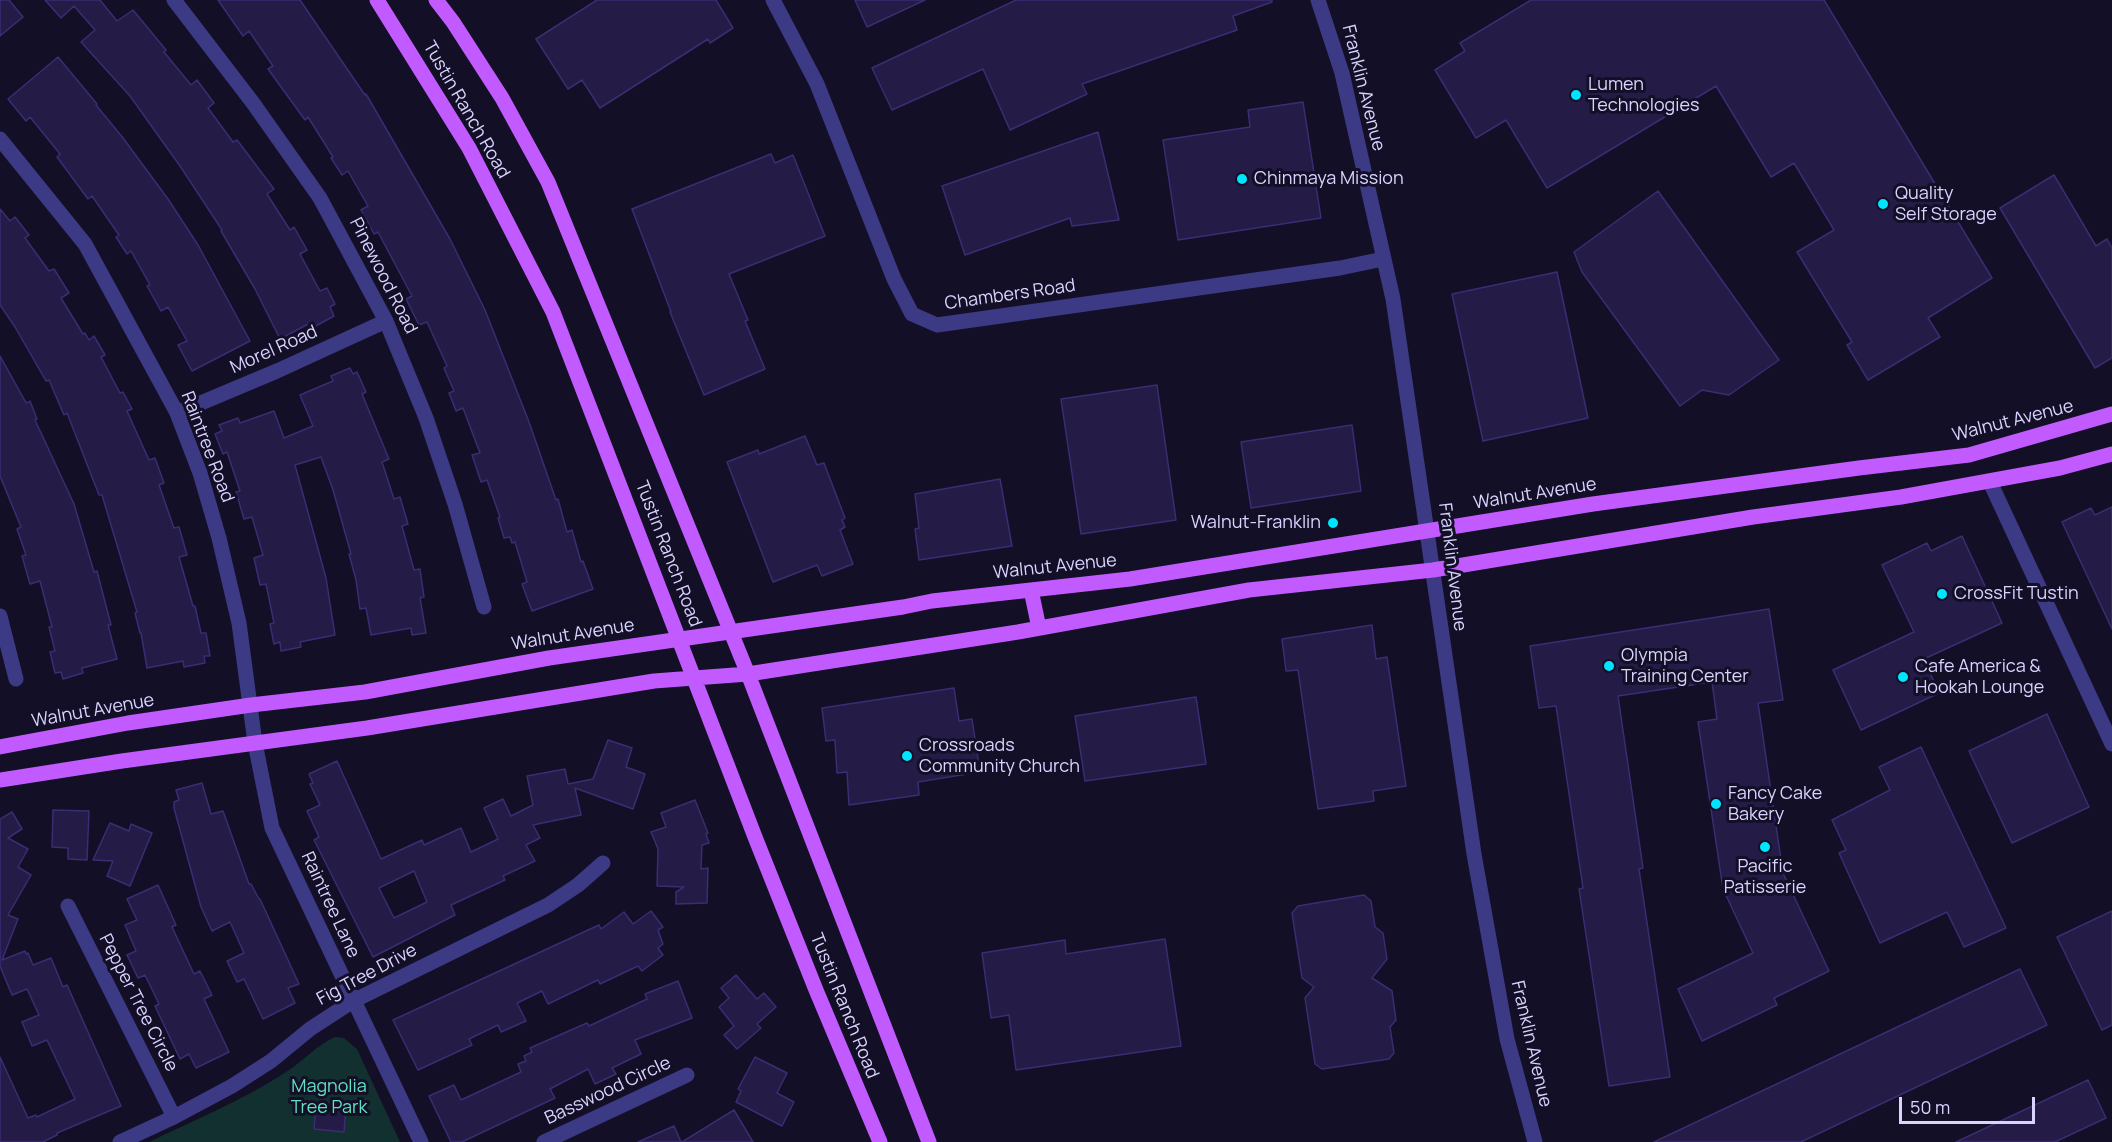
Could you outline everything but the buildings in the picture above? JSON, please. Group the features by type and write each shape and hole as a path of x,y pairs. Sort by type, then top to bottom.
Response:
{"main road":[{"name":"Tustin Ranch Road","path":"377,0 469,148 553,312 816,990 880,1142"},
{"name":"Tustin Ranch Road","path":"436,0 453,22 502,98 548,182 748,674 929,1142"},
{"name":"Walnut Avenue","path":"0,747 128,723 251,705 365,692 549,658 903,607 932,600 1130,579 1427,530 1731,485 1969,455 2112,414"},
{"path":"0,780 367,728 654,681 748,674 1039,628 1249,590 1433,570 1753,517 1901,497 1990,482 2060,468 2112,454"},
{"path":"1031,590 1039,628"}],"street":[{"name":"Pinewood Road","path":"174,0 253,103 320,198 386,321 426,418 448,482 472,558 484,607"},
{"name":"Chambers Road","path":"773,0 817,84 894,279 912,314 937,325 1340,268 1383,259"},
{"name":"Franklin Avenue","path":"1318,0 1342,73 1393,299 1474,854 1507,1039 1535,1142"},
{"name":"Raintree Road","path":"0,139 85,244 177,413 200,473 219,538 239,623 255,743"},
{"name":"Morel Road","path":"177,413 386,321"},
{"path":"1990,482 2112,744"},
{"path":"0,616 16,679"},
{"name":"Raintree Lane","path":"255,743 273,828 421,1142"},
{"name":"Fig Tree Drive","path":"120,1142 174,1118 241,1080 353,1001 548,905 578,885 603,863"},
{"name":"Pepper Tree Circle","path":"68,906 174,1118"},
{"name":"Basswood Circle","path":"544,1142 687,1075"}],"green space":[{"name":"Magnolia Tree Park","path":"335,1037 344,1038 357,1049 400,1142 149,1142 253,1092"}],"place":[{"name":"Lumen Technologies","path":"1576,95"},
{"name":"Chinmaya Mission","path":"1242,179"},
{"name":"Quality Self Storage","path":"1883,204"},
{"name":"Walnut-Franklin","path":"1333,523"},
{"name":"CrossFit Tustin","path":"1942,594"},
{"name":"Olympia Training Center","path":"1609,666"},
{"name":"Cafe America & Hookah Lounge","path":"1903,677"},
{"name":"Crossroads Community Church","path":"907,756"},
{"name":"Fancy Cake Bakery","path":"1716,804"},
{"name":"Pacific Patisserie","path":"1765,847"}]}
